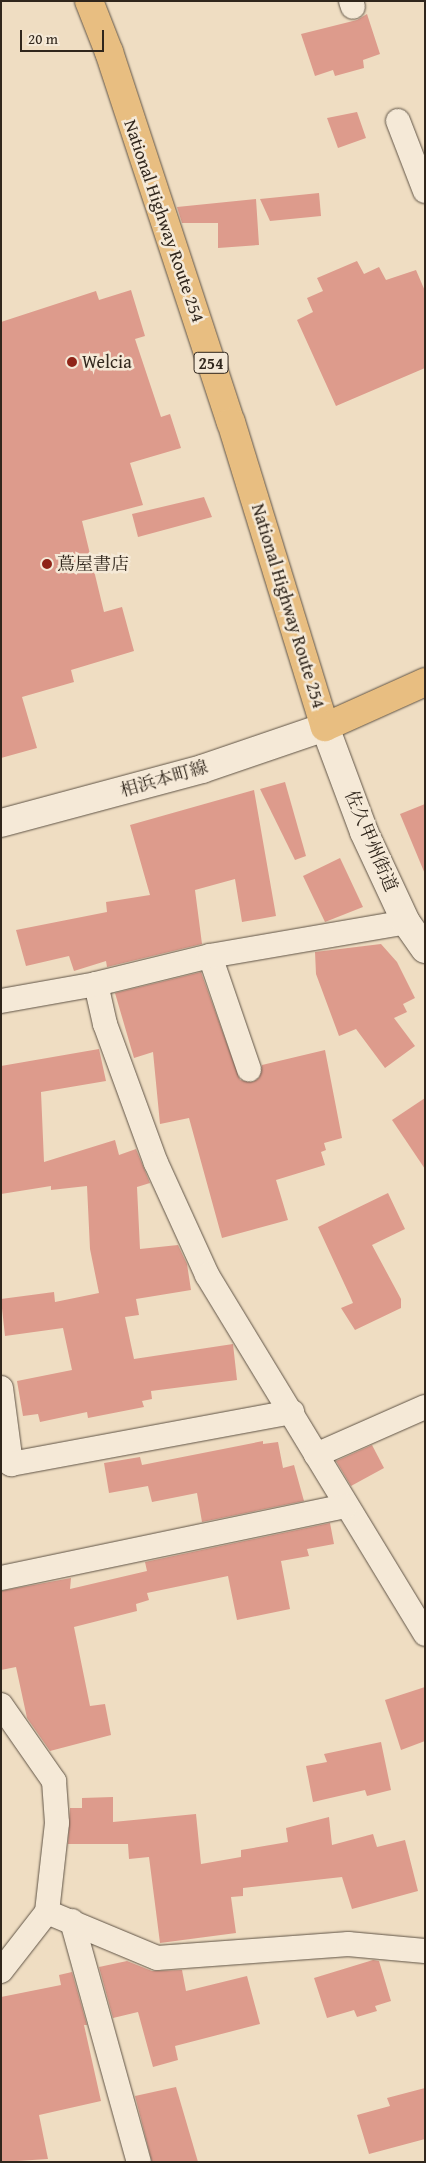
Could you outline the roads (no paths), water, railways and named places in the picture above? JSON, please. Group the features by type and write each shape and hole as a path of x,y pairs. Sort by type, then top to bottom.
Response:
{"highway":[{"name":"National Highway Route 254","path":"89,1 109,52 231,422 325,727"},
{"path":"325,727 425,682"}],"main road":[{"name":"相浜本町線","path":"1,823 202,769 325,727"},
{"name":"佐久甲州街道","path":"325,727 364,832 406,922 425,949"}],"street":[{"path":"398,121 425,191"},
{"path":"1,1001 96,984 210,956 406,922"},
{"path":"210,956 248,1069"},
{"path":"96,984 105,1024 156,1163 207,1275 292,1412 346,1506 425,1634"},
{"path":"1,1388 12,1464 292,1412"},
{"path":"316,1455 425,1407"},
{"path":"1,1578 346,1506"},
{"path":"1,1705 54,1781 57,1823 47,1912 1,1971"},
{"path":"47,1912 157,1958 348,1944 425,1951"},
{"path":"72,1921 139,2162"}],"place":[{"name":"Welcia","path":"72,362"},
{"name":"蔦屋書店","path":"47,564"}]}
